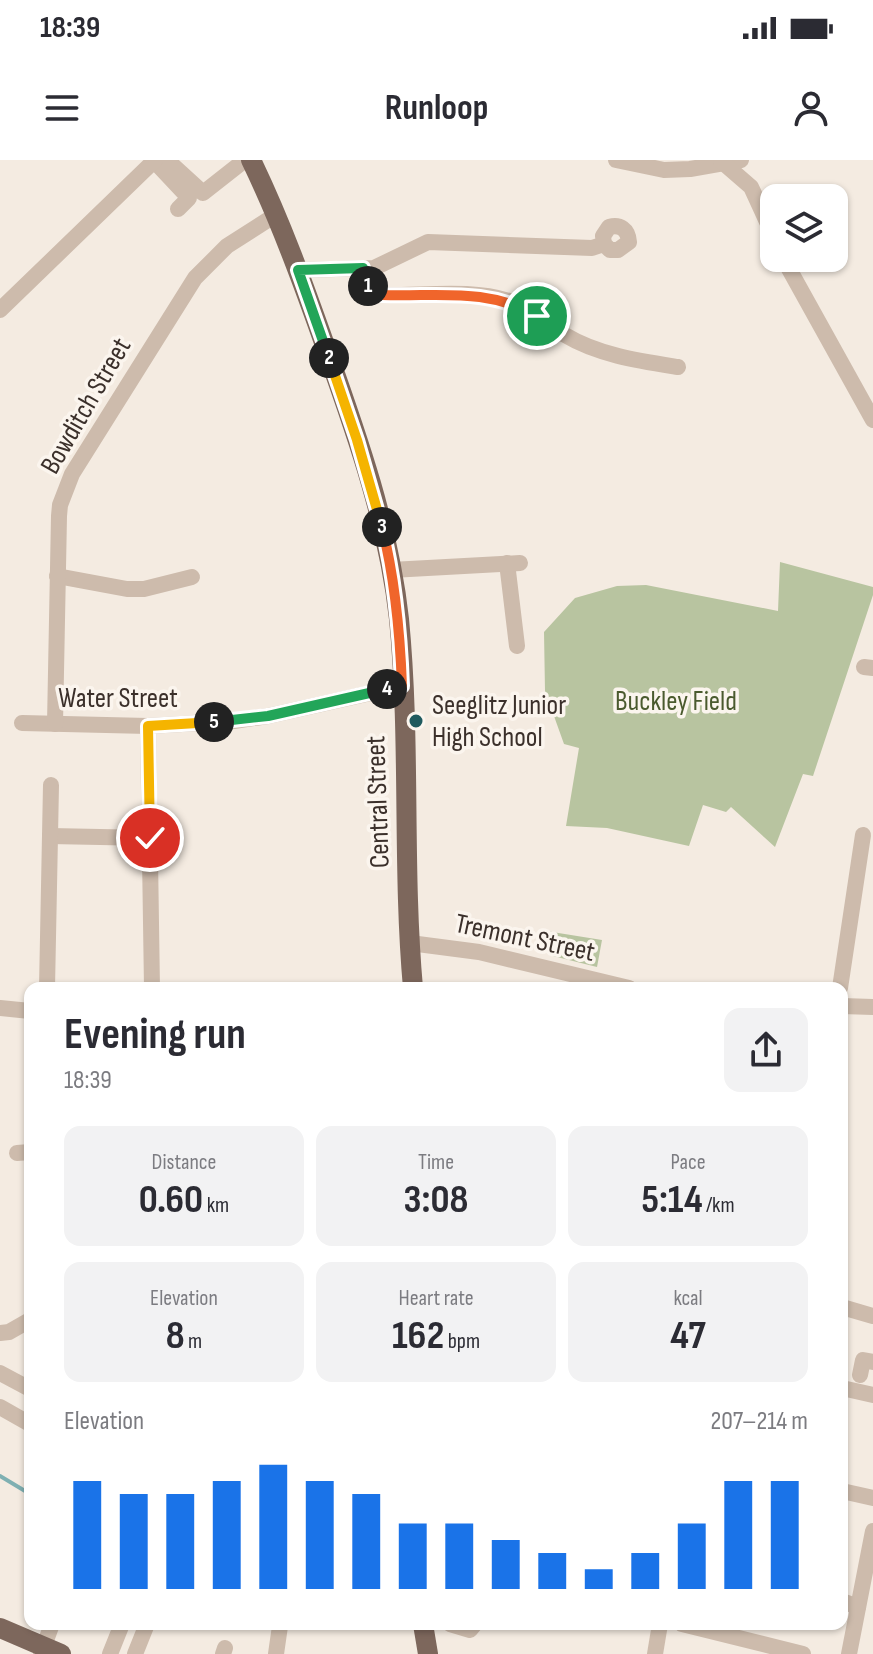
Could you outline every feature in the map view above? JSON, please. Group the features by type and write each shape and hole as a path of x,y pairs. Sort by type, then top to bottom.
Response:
{"main road":[{"name":"Central Street","path":"248,160 277,214 298,270 373,491 391,570 399,621 413,982"},
{"path":"0,1628 49,1652"},
{"path":"424,1630 428,1654"}],"street":[{"path":"0,310 154,160 189,198 178,209"},
{"path":"167,160 203,193 248,160"},
{"path":"616,160 664,170 741,160"},
{"path":"721,161 751,187 760,207"},
{"name":"Bowditch Street","path":"55,724 60,505 72,474 195,278 227,246 277,214"},
{"path":"298,270 382,266 428,242 592,248 604,244"},
{"path":"363,268 368,286 374,293 503,300 514,303 580,342 633,359 678,367"},
{"path":"791,272 873,420"},
{"path":"391,570 514,563 517,646"},
{"path":"57,576 127,589 144,589 192,577"},
{"name":"Water Street","path":"22,723 148,726 268,716 402,686"},
{"path":"148,726 152,982"},
{"path":"47,982 51,785"},
{"path":"841,982 863,835"},
{"path":"50,836 150,838"},
{"name":"Tremont Street","path":"410,943 479,952 604,982"},
{"path":"848,1006 873,1007"},
{"path":"0,1008 24,1010"},
{"path":"848,1309 873,1316"},
{"path":"0,1333 9,1332 24,1323"},
{"path":"860,1375 863,1360 873,1362"},
{"path":"0,1373 24,1386"},
{"path":"848,1389 873,1395"},
{"path":"0,1407 24,1421"},
{"path":"848,1492 873,1498"},
{"path":"849,1654 850,1604 873,1531"},
{"path":"49,1652 51,1630"},
{"path":"110,1654 120,1630"},
{"path":"135,1654 145,1630"},
{"path":"276,1654 277,1630"},
{"path":"655,1654 659,1630"},
{"path":"696,1630 734,1646 803,1654"}],"green space":[{"name":"Buckley Field","path":"780,562 873,587 873,595 813,776 803,774 775,847 731,807 726,812 703,805 689,846 607,828 566,826 579,748 564,744 545,691 544,632 575,598 617,586 646,585 778,611"},
{"path":"546,931 602,940 597,967 553,956"}],"waterway":[{"path":"0,1476 24,1490"}],"place":[{"name":"Seeglitz Junior High School","path":"416,721"}],"route":[{"path":"150,838 148,726 268,716 402,686 394,585 373,491 298,270 363,268 368,286 374,293 489,297 514,303 537,316"}]}
